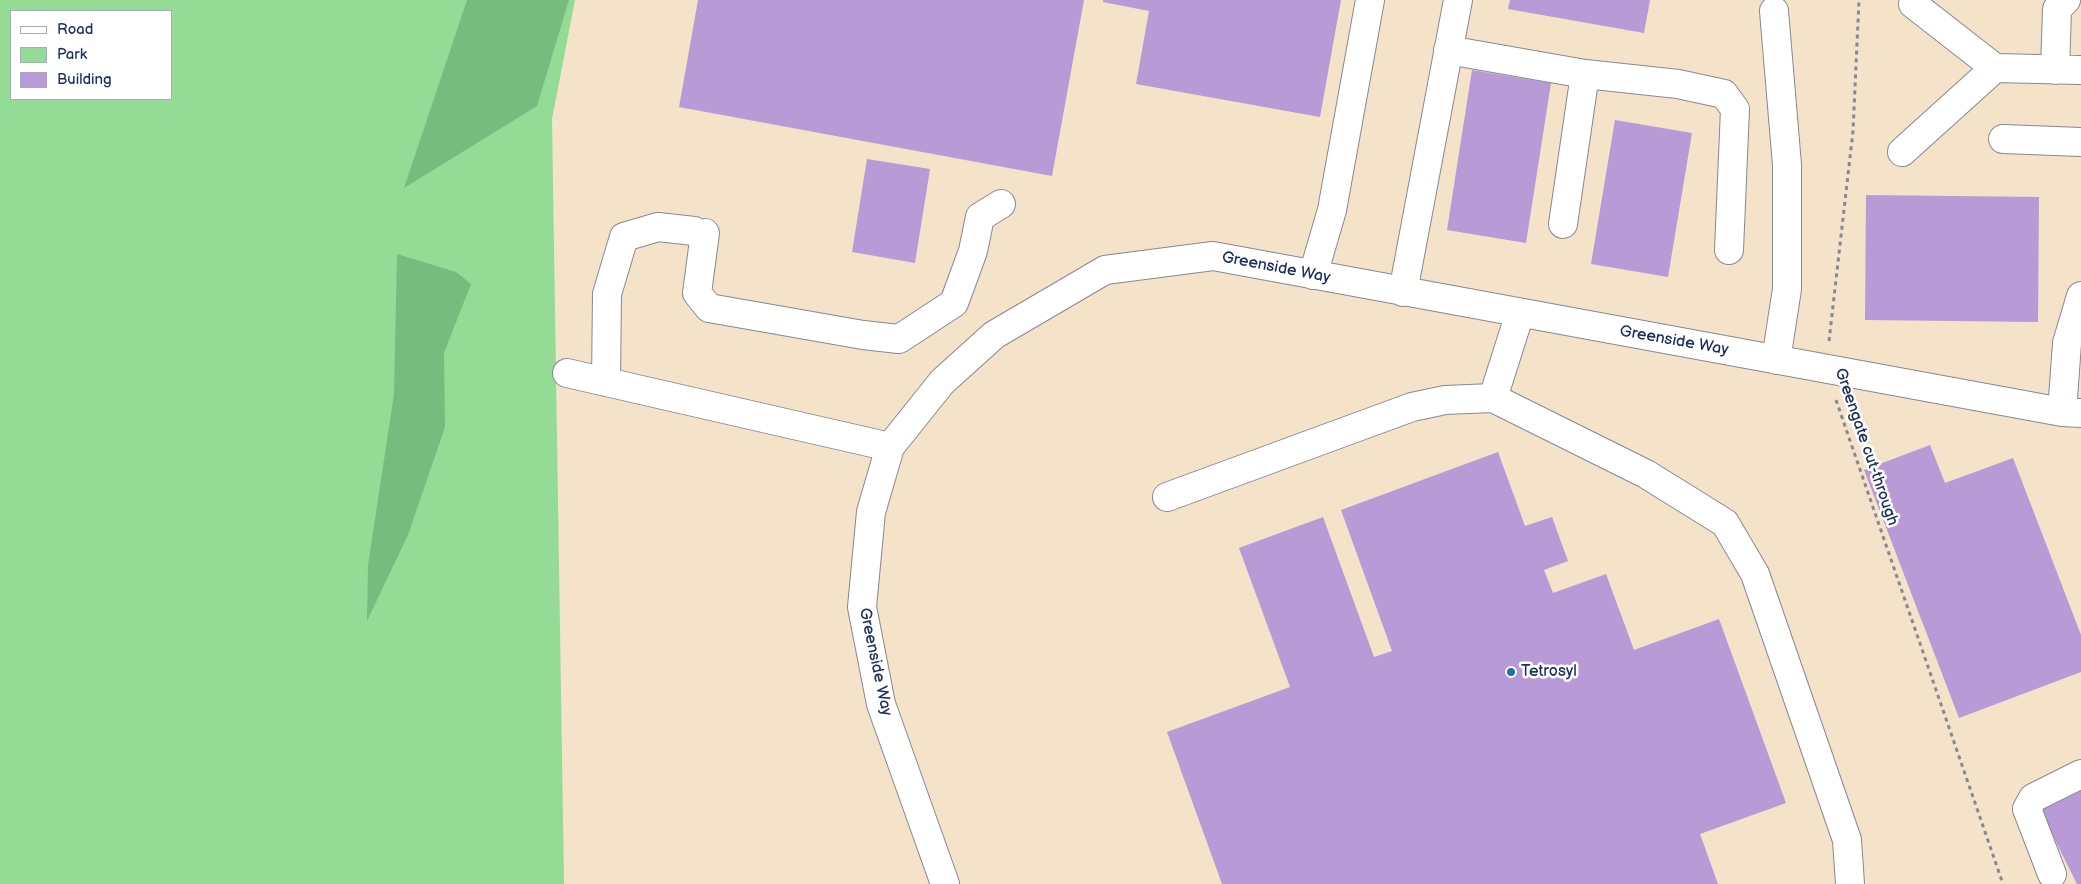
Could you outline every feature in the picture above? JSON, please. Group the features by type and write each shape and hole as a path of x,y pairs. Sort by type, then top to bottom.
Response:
{"lane":[{"path":"1313,275 1332,210 1370,0"},
{"path":"1403,292 1458,0"},
{"path":"1913,4 1995,68 2068,70 2057,8 2066,0"},
{"path":"1774,11 1787,165 1787,290 1776,360"},
{"path":"1448,50 1585,74 1678,84 1724,94 1735,110 1729,250"},
{"path":"1902,152 1995,68"},
{"path":"1563,224 1585,74"},
{"path":"2003,139 2081,142"},
{"path":"606,382 607,294 624,237 658,227 699,232 697,293 709,308 863,335 899,339 954,303 973,252 980,217 1001,204"},
{"name":"Greenside Way","path":"945,884 881,704 862,607 871,512 890,448 942,382 994,335 1105,270 1214,256 1825,369 2071,412"},
{"path":"2071,412 2067,343 2081,296"},
{"path":"1493,398 1520,313"},
{"path":"568,373 890,448"},
{"path":"1167,497 1412,407 1445,400 1493,398 1646,474 1725,523 1755,574 1847,840 1850,884"},
{"path":"2052,874 2028,809 2033,798 2081,774"}],"path":[{"name":"Greengate cut-through","path":"1859,0 1854,131 1825,369 2003,884"}],"green space":[{"path":"0,0 575,0 552,119 564,884 0,884"},
{"path":"467,0 569,0 537,106 404,188"},
{"path":"397,254 456,272 471,284 444,353 445,427 408,535 367,621 368,565 394,394"}],"building":[{"path":"698,0 1084,0 1052,176 679,107"},
{"path":"1103,0 1341,0 1320,117 1136,84 1149,11 1103,2"},
{"path":"1510,0 1650,0 1644,33 1508,9"},
{"path":"1472,70 1551,83 1526,243 1447,230"},
{"path":"1615,120 1692,133 1668,277 1591,264"},
{"path":"867,159 930,169 915,263 852,252"},
{"path":"1866,195 2039,197 2038,322 1865,320"},
{"path":"1930,445 1945,483 2013,458 2081,635 2081,672 1959,718 1864,470"},
{"name":"Tetrosyl","path":"1498,452 1525,526 1552,517 1568,561 1544,570 1553,593 1606,574 1634,650 1719,619 1786,803 1700,834 1718,884 1222,884 1167,732 1290,687 1239,548 1323,517 1374,657 1392,651 1341,510"},
{"path":"2081,790 2081,884 2077,884 2040,810"}],"place":[{"name":"Tetrosyl","path":"1511,672"}]}
